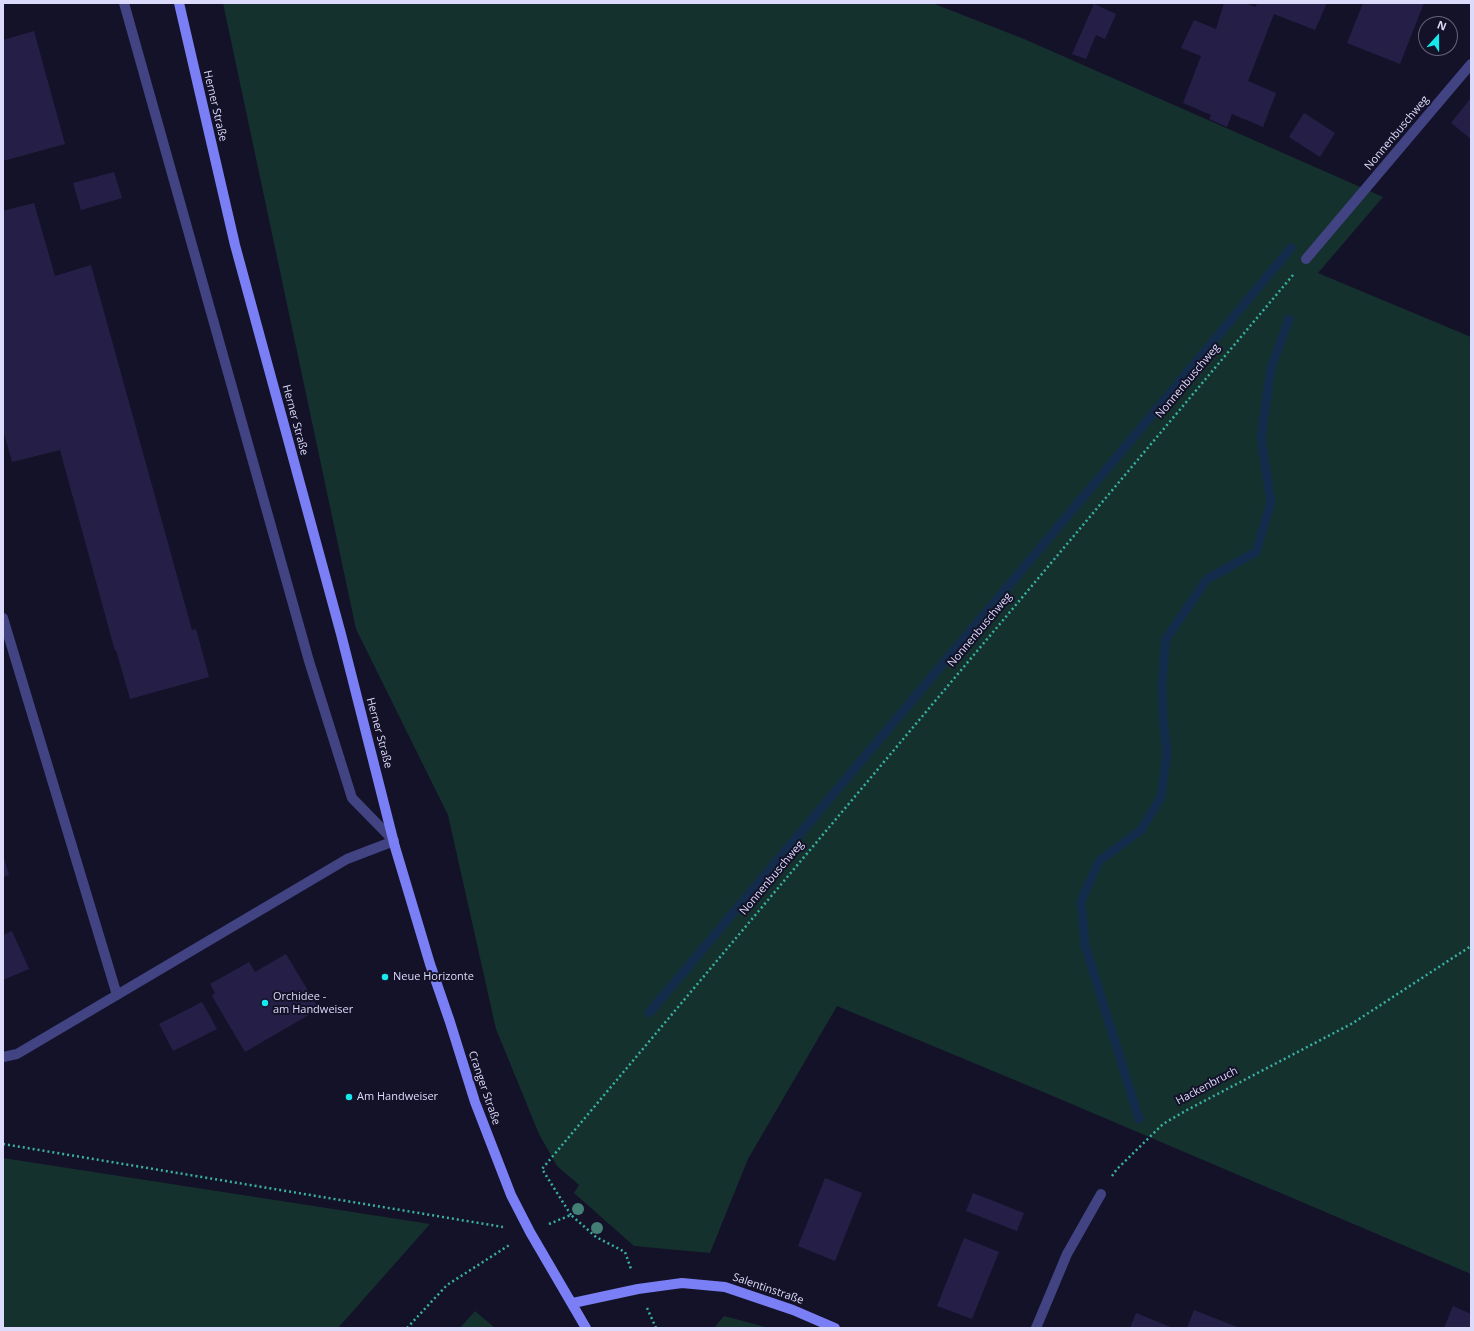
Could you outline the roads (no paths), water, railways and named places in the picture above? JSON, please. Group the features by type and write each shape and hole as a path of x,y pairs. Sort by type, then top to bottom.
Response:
{"main road":[{"name":"Herner Straße","path":"179,3 235,245 341,634 394,841"},
{"name":"Cranger Straße","path":"394,841 430,964 475,1102 512,1195 530,1232 573,1303 586,1328"},
{"name":"Salentinstraße","path":"573,1303 638,1289 682,1283 725,1287 793,1310 835,1328"}],"street":[{"path":"3,1057 17,1054 347,859 394,841 352,798 309,661 124,3"},
{"name":"Nonnenbuschweg","path":"1306,259 1471,64"},
{"path":"3,618 117,995"},
{"path":"1036,1328 1067,1254 1101,1194"}],"waterway":[{"path":"649,1013 1291,248"},
{"path":"1139,1119 1085,945 1081,901 1099,861 1141,830 1161,797 1167,752 1163,719 1162,683 1166,639 1207,579 1256,552 1271,502 1261,438 1271,368 1289,319"}],"place":[{"name":"Neue Horizonte","path":"385,977"},
{"name":"Orchidee - am Handweiser","path":"265,1003"},
{"name":"Am Handweiser","path":"349,1097"}]}
